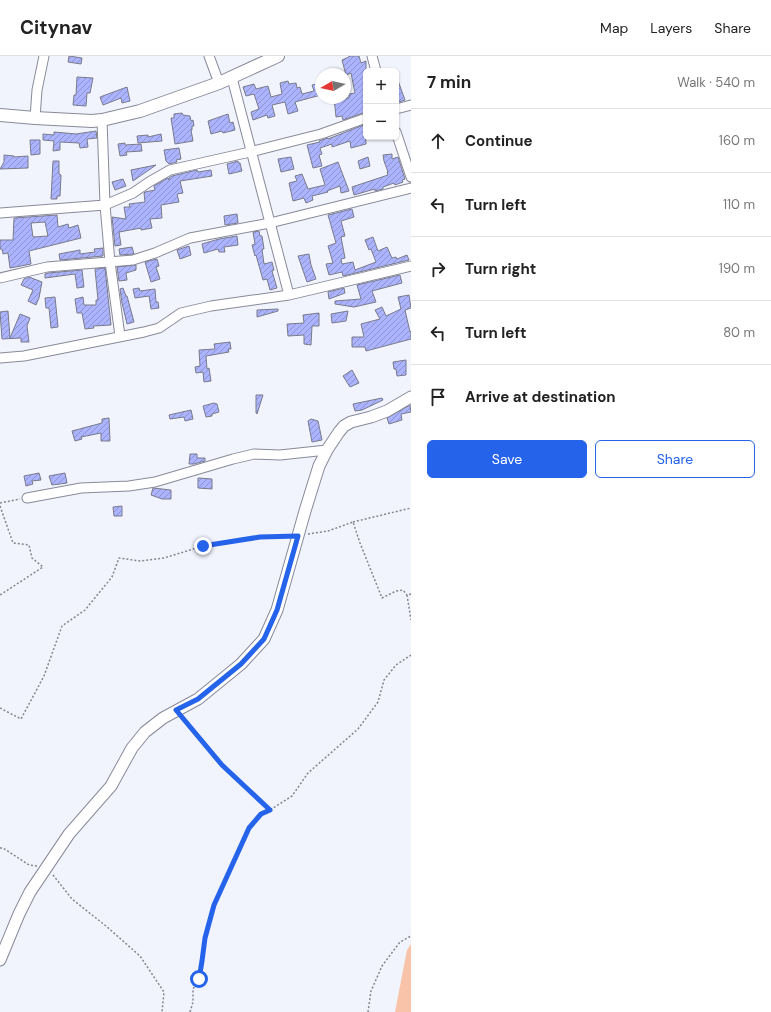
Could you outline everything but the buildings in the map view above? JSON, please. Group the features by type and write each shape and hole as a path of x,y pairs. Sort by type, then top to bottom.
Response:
{"main road":[{"path":"0,115 92,121 102,120 140,111 220,83 278,56"}],"street":[{"path":"35,118 37,90 44,56"},
{"path":"209,56 220,83"},
{"path":"372,56 375,68"},
{"path":"232,78 250,152 289,295"},
{"path":"399,108 411,105"},
{"path":"0,213 105,205 133,193 170,170 321,134 363,119"},
{"path":"102,120 105,205 110,262 120,336"},
{"path":"399,140 411,177"},
{"path":"0,278 47,268 133,260 155,253 190,238 270,223 411,188"},
{"path":"0,358 24,356 159,328 182,314 211,306 289,295 411,266"},
{"path":"0,960 30,892 70,834 111,786 132,748 145,732 163,718 198,699 241,664 264,639 277,610 320,466 327,450 344,426 351,422 371,418 411,397"},
{"path":"27,498 81,488 130,486 155,482 254,454 280,455 327,450"}],"path":[{"path":"0,503 27,498"},
{"path":"0,506 13,543 29,544 32,558 43,567 0,595"},
{"path":"0,708 21,719 44,676 62,626 84,610 112,577 119,558 140,561 164,558 203,546 260,537 298,536 328,531 353,522 411,508"},
{"path":"353,522 382,598 396,591 403,590 407,595 411,620"},
{"path":"407,595 411,594"},
{"path":"190,1012 193,1002 193,989 199,979 205,938 214,905 249,828 261,814 292,796 308,773 358,729 378,702 384,680 396,665 411,655"},
{"path":"176,710 222,765 270,810"},
{"path":"0,848 3,848 29,865 46,867 72,899 140,956 164,992 162,1012"},
{"path":"368,1012 372,991 382,966 400,942 411,936"}],"shaded area":[{"path":"411,944 411,1012 395,1012 407,950"}],"route":[{"path":"199,979 205,938 214,905 249,828 261,814 270,810 222,765 176,710 198,699 241,664 264,639 277,610 298,536 260,537 203,546"}]}
